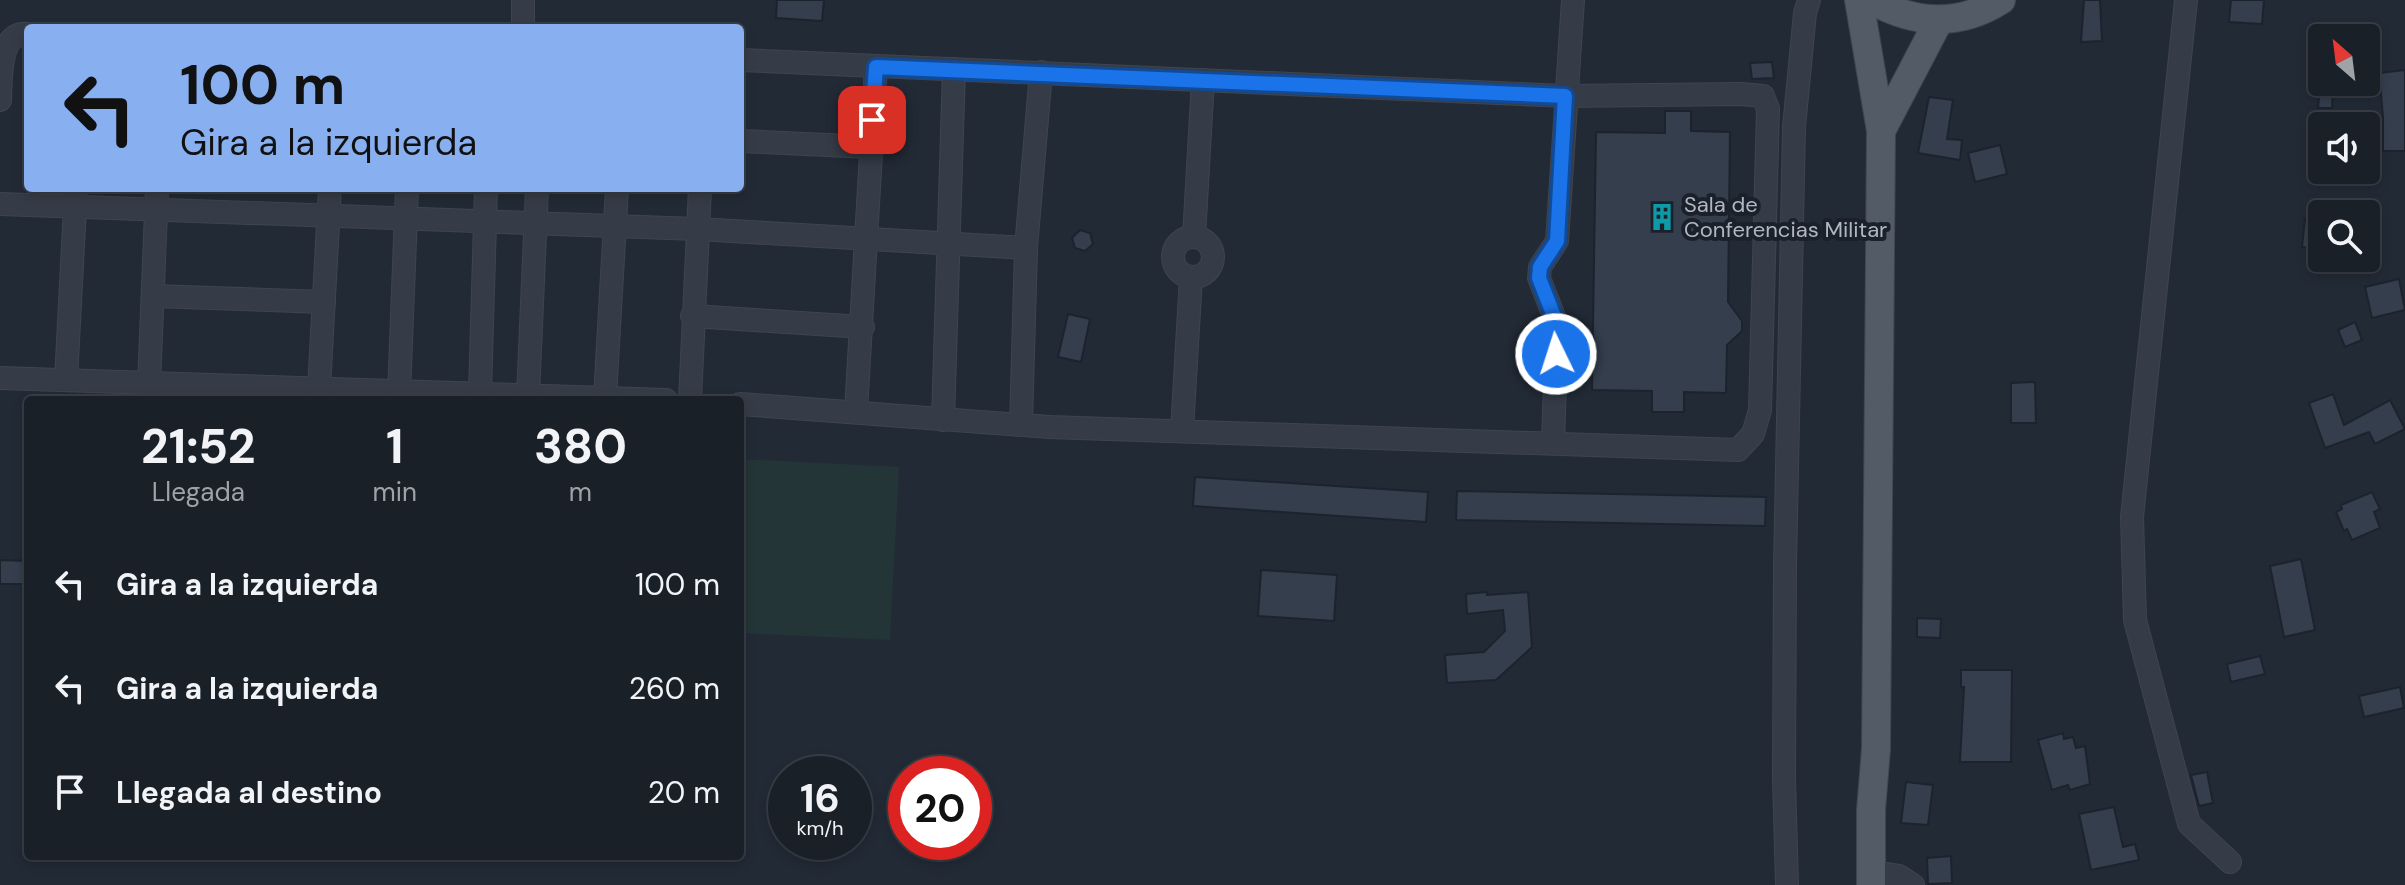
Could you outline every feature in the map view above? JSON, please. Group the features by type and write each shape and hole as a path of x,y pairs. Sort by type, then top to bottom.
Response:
{"main road":[{"path":"1859,0 1881,131 1876,749 1871,879"},
{"path":"1872,0 1904,15 1939,20 1975,13 2001,0"},
{"path":"1881,131 1939,20"}],"street":[{"path":"521,24 523,0"},
{"path":"1553,443 1557,324 1539,278 1540,267 1557,241 1573,0"},
{"path":"1787,885 1785,566 1793,158 1805,13 1809,0"},
{"path":"2186,0 2132,517 2135,620 2189,824 2230,862"},
{"path":"0,100 4,38 13,33 24,34"},
{"path":"744,60 1565,96 1741,94 1763,96 1768,109 1760,410 1753,434 1738,450 1021,425 744,404"},
{"path":"856,411 876,67"},
{"path":"943,420 954,69"},
{"path":"1021,425 1026,248 1041,72"},
{"path":"1182,430 1191,277 1177,270 1172,256 1180,242 1194,237 1203,80"},
{"path":"744,141 870,147"},
{"path":"319,388 330,192"},
{"path":"399,394 407,192"},
{"path":"480,393 486,192"},
{"path":"0,378 528,396 537,192"},
{"path":"605,396 617,192"},
{"path":"690,396 700,192"},
{"path":"0,204 76,197 156,199 328,216 865,236 1026,248"},
{"path":"66,380 76,197"},
{"path":"149,384 156,199"},
{"path":"153,296 324,302"},
{"path":"692,316 863,327"},
{"path":"1871,879 1899,876 1913,885"}],"shaded area":[{"path":"744,459 899,467 890,640 744,633"}],"building":[{"path":"777,0 824,0 822,21 776,18"},
{"path":"2084,0 2100,0 2102,41 2081,42"},
{"path":"2231,0 2264,0 2262,24 2229,22"},
{"path":"1772,62 1774,78 1752,79 1750,63"},
{"path":"2405,70 2405,151 2383,151 2380,73"},
{"path":"2319,96 2332,96 2332,108 2318,108"},
{"path":"1929,97 1953,100 1947,139 1962,140 1960,160 1918,153"},
{"name":"Sala de Conferencias Militar","path":"1665,111 1691,111 1691,131 1730,132 1728,302 1742,321 1742,331 1727,345 1726,393 1684,392 1684,412 1652,412 1652,391 1592,390 1596,132 1665,133"},
{"path":"2000,145 2007,174 1975,182 1968,153"},
{"path":"2305,219 2308,219 2308,248 2302,247"},
{"path":"1080,230 1090,233 1093,244 1085,251 1075,248 1072,238"},
{"path":"2399,279 2405,310 2372,318 2365,287"},
{"path":"1068,314 1090,319 1081,362 1058,357"},
{"path":"2355,322 2362,340 2345,347 2338,330"},
{"path":"2035,382 2036,423 2011,423 2011,383"},
{"path":"2333,394 2344,425 2390,400 2405,429 2375,444 2369,432 2325,448 2309,403"},
{"path":"1195,477 1428,492 1426,522 1193,506"},
{"path":"1457,491 1766,497 1765,526 1456,520"},
{"path":"2372,492 2380,509 2374,512 2380,528 2352,540 2347,529 2344,531 2336,512 2342,509 2341,505"},
{"path":"2301,559 2315,630 2284,637 2270,566"},
{"path":"0,560 24,561 24,584 0,584"},
{"path":"1261,570 1337,575 1334,621 1258,616"},
{"path":"1487,592 1487,595 1528,592 1532,647 1496,680 1447,683 1445,655 1484,652 1505,631 1503,610 1467,614 1466,594"},
{"path":"1917,618 1941,619 1940,638 1917,637"},
{"path":"2260,656 2265,674 2231,682 2227,664"},
{"path":"1961,670 2012,670 2011,762 1960,762 1964,687 1961,687"},
{"path":"2400,687 2404,708 2364,717 2359,696"},
{"path":"2063,733 2064,739 2073,737 2076,748 2085,746 2090,784 2070,790 2068,785 2052,790 2038,740"},
{"path":"2207,772 2213,803 2199,806 2191,775"},
{"path":"1906,782 1933,785 1928,825 1901,823"},
{"path":"2114,807 2123,847 2135,844 2139,860 2091,870 2079,814"},
{"path":"1951,856 1952,883 1928,884 1927,858"}],"place":[{"name":"Sala de Conferencias Militar","path":"1662,217"}],"route":[{"path":"872,120 876,67 1565,96 1557,241 1540,267 1539,278 1557,324 1556,354"}]}
